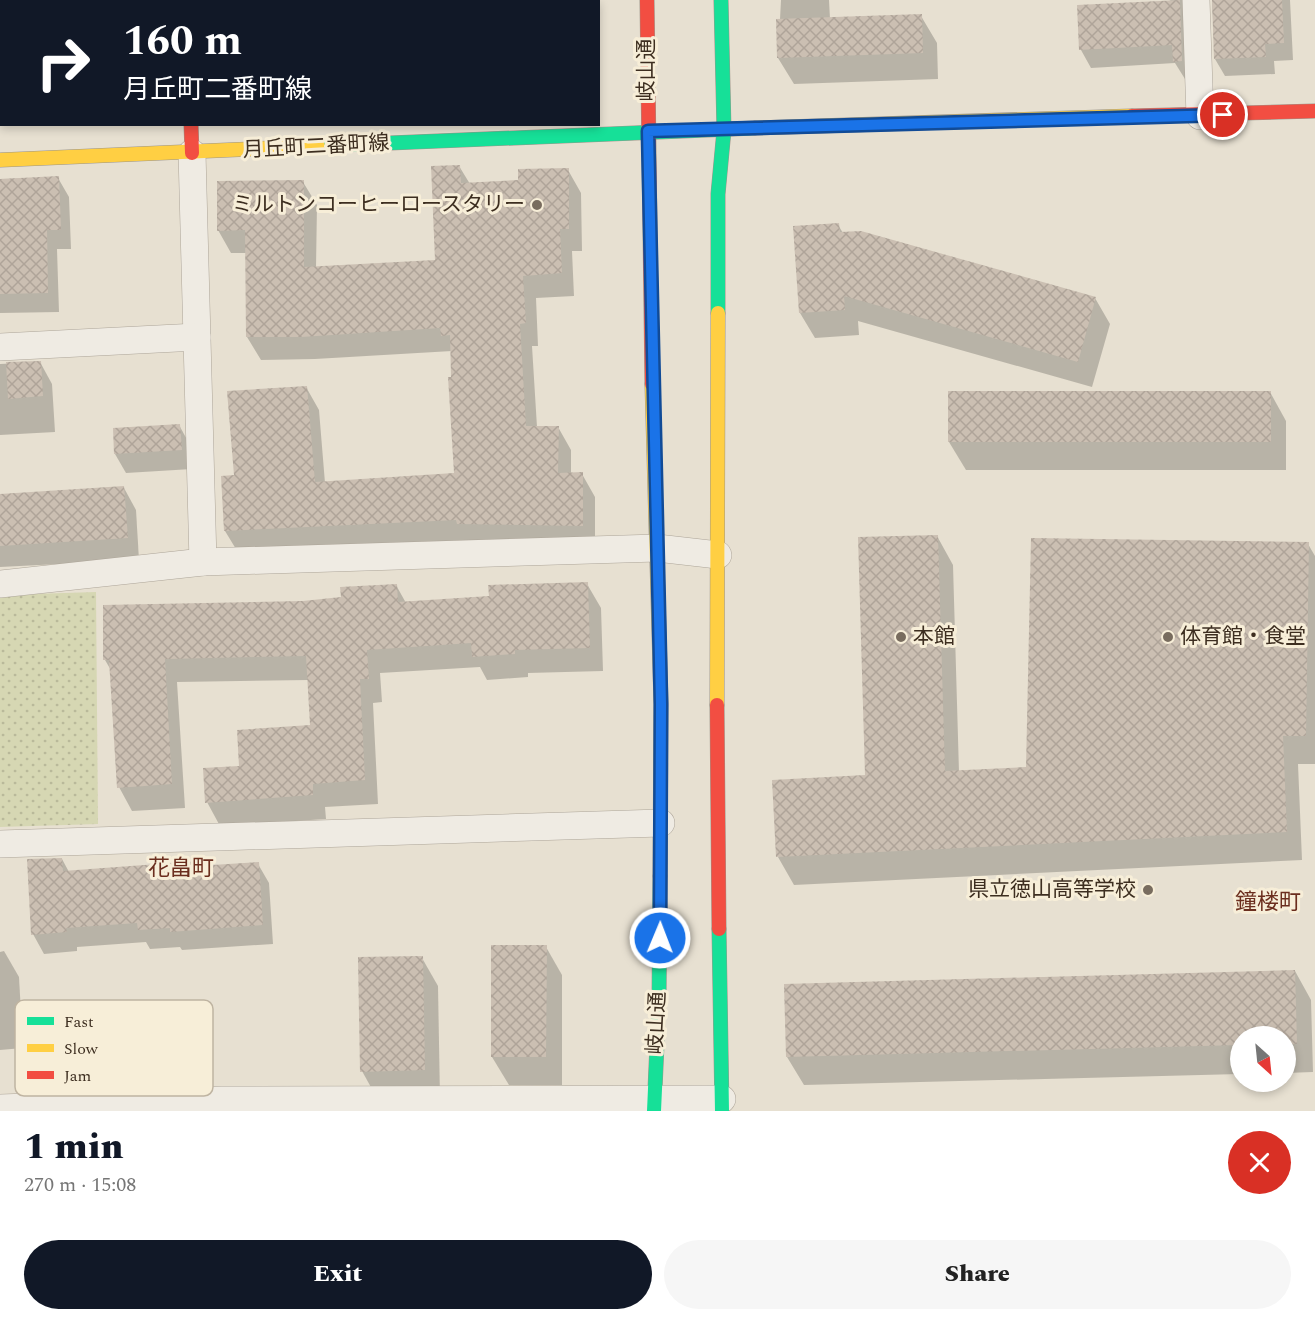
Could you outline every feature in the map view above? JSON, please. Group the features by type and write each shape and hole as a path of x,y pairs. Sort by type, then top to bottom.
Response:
{"street":[{"name":"岐山通","path":"647,0 653,468 657,548 661,823 659,1000 654,1106"},
{"path":"0,1108 222,1105 722,1105 717,810 718,194 724,130 721,0"},
{"path":"1196,0 1200,116"},
{"name":"月丘町二番町線","path":"0,160 648,131 1315,111"},
{"path":"191,126 202,562"},
{"path":"0,347 197,337"},
{"path":"0,584 202,562 657,548 718,555"},
{"path":"0,844 661,823"}],"green space":[{"path":"96,592 98,824 0,827 0,595"}],"building":[{"path":"1180,0 1182,61 1173,62 1172,45 1079,50 1077,5"},
{"path":"1212,0 1282,0 1284,43 1265,44 1266,57 1214,59"},
{"path":"922,14 923,53 777,58 776,19"},
{"path":"460,165 461,183 518,180 518,169 569,168 569,229 560,229 562,273 523,276 526,323 520,324 526,426 559,426 558,473 583,472 583,526 457,524 456,520 224,531 221,476 234,475 227,391 307,386 315,482 454,473 448,377 451,377 450,335 441,336 440,328 301,337 246,337 245,230 217,231 217,181 304,180 304,267 435,260 431,166"},
{"path":"59,176 61,230 47,230 48,293 0,294 0,179"},
{"path":"839,223 840,232 861,231 1096,297 1078,362 844,296 845,310 799,313 793,226"},
{"path":"41,361 43,396 8,399 6,362"},
{"path":"948,391 1271,391 1271,442 948,442"},
{"path":"180,424 182,450 114,454 113,428"},
{"path":"124,486 128,538 0,546 0,494"},
{"path":"938,535 945,771 1026,767 1031,538 1309,542 1306,736 1283,736 1287,832 776,857 772,780 865,775 858,537"},
{"path":"588,582 590,648 515,650 515,654 472,657 471,643 367,650 369,679 360,679 365,780 313,784 313,795 205,803 203,768 239,766 237,730 310,725 306,656 165,659 172,784 117,788 109,660 103,660 103,605 303,601 341,597 340,587 397,584 398,602 489,596 488,585"},
{"path":"62,858 63,871 212,860 212,865 259,862 263,925 170,932 170,928 138,930 137,923 66,928 67,932 31,935 27,859"},
{"path":"491,945 547,945 546,1057 491,1057"},
{"path":"423,956 425,1070 360,1072 358,957"},
{"path":"1295,970 1297,1044 1296,1026 1230,1026 1230,1045 786,1057 784,984"}],"traffic: fast":[{"path":"718,313 718,194 724,130 721,0"},
{"path":"318,146 755,128"},
{"path":"654,1111 659,1000 660,876"},
{"path":"719,929 722,1111"}],"traffic: slow":[{"path":"755,128 1132,116"},
{"path":"0,160 318,146"},
{"path":"717,705 718,313"},
{"path":"652,384 661,704 660,876"}],"traffic: jam":[{"path":"647,0 652,384"},
{"path":"1132,116 1315,111"},
{"path":"191,126 192,153"},
{"path":"717,705 719,929"}],"place":[{"name":"ミルトンコーヒーロースタリー","path":"537,205"},
{"name":"本館","path":"901,637"},
{"name":"体育館・食堂","path":"1168,637"},
{"name":"県立徳山高等学校","path":"1148,890"}],"district":[{"name":"花畠町","path":"181,868"},
{"name":"鐘楼町","path":"1268,902"}],"route":[{"path":"660,938 661,704 653,468 648,131 1223,115"}]}
